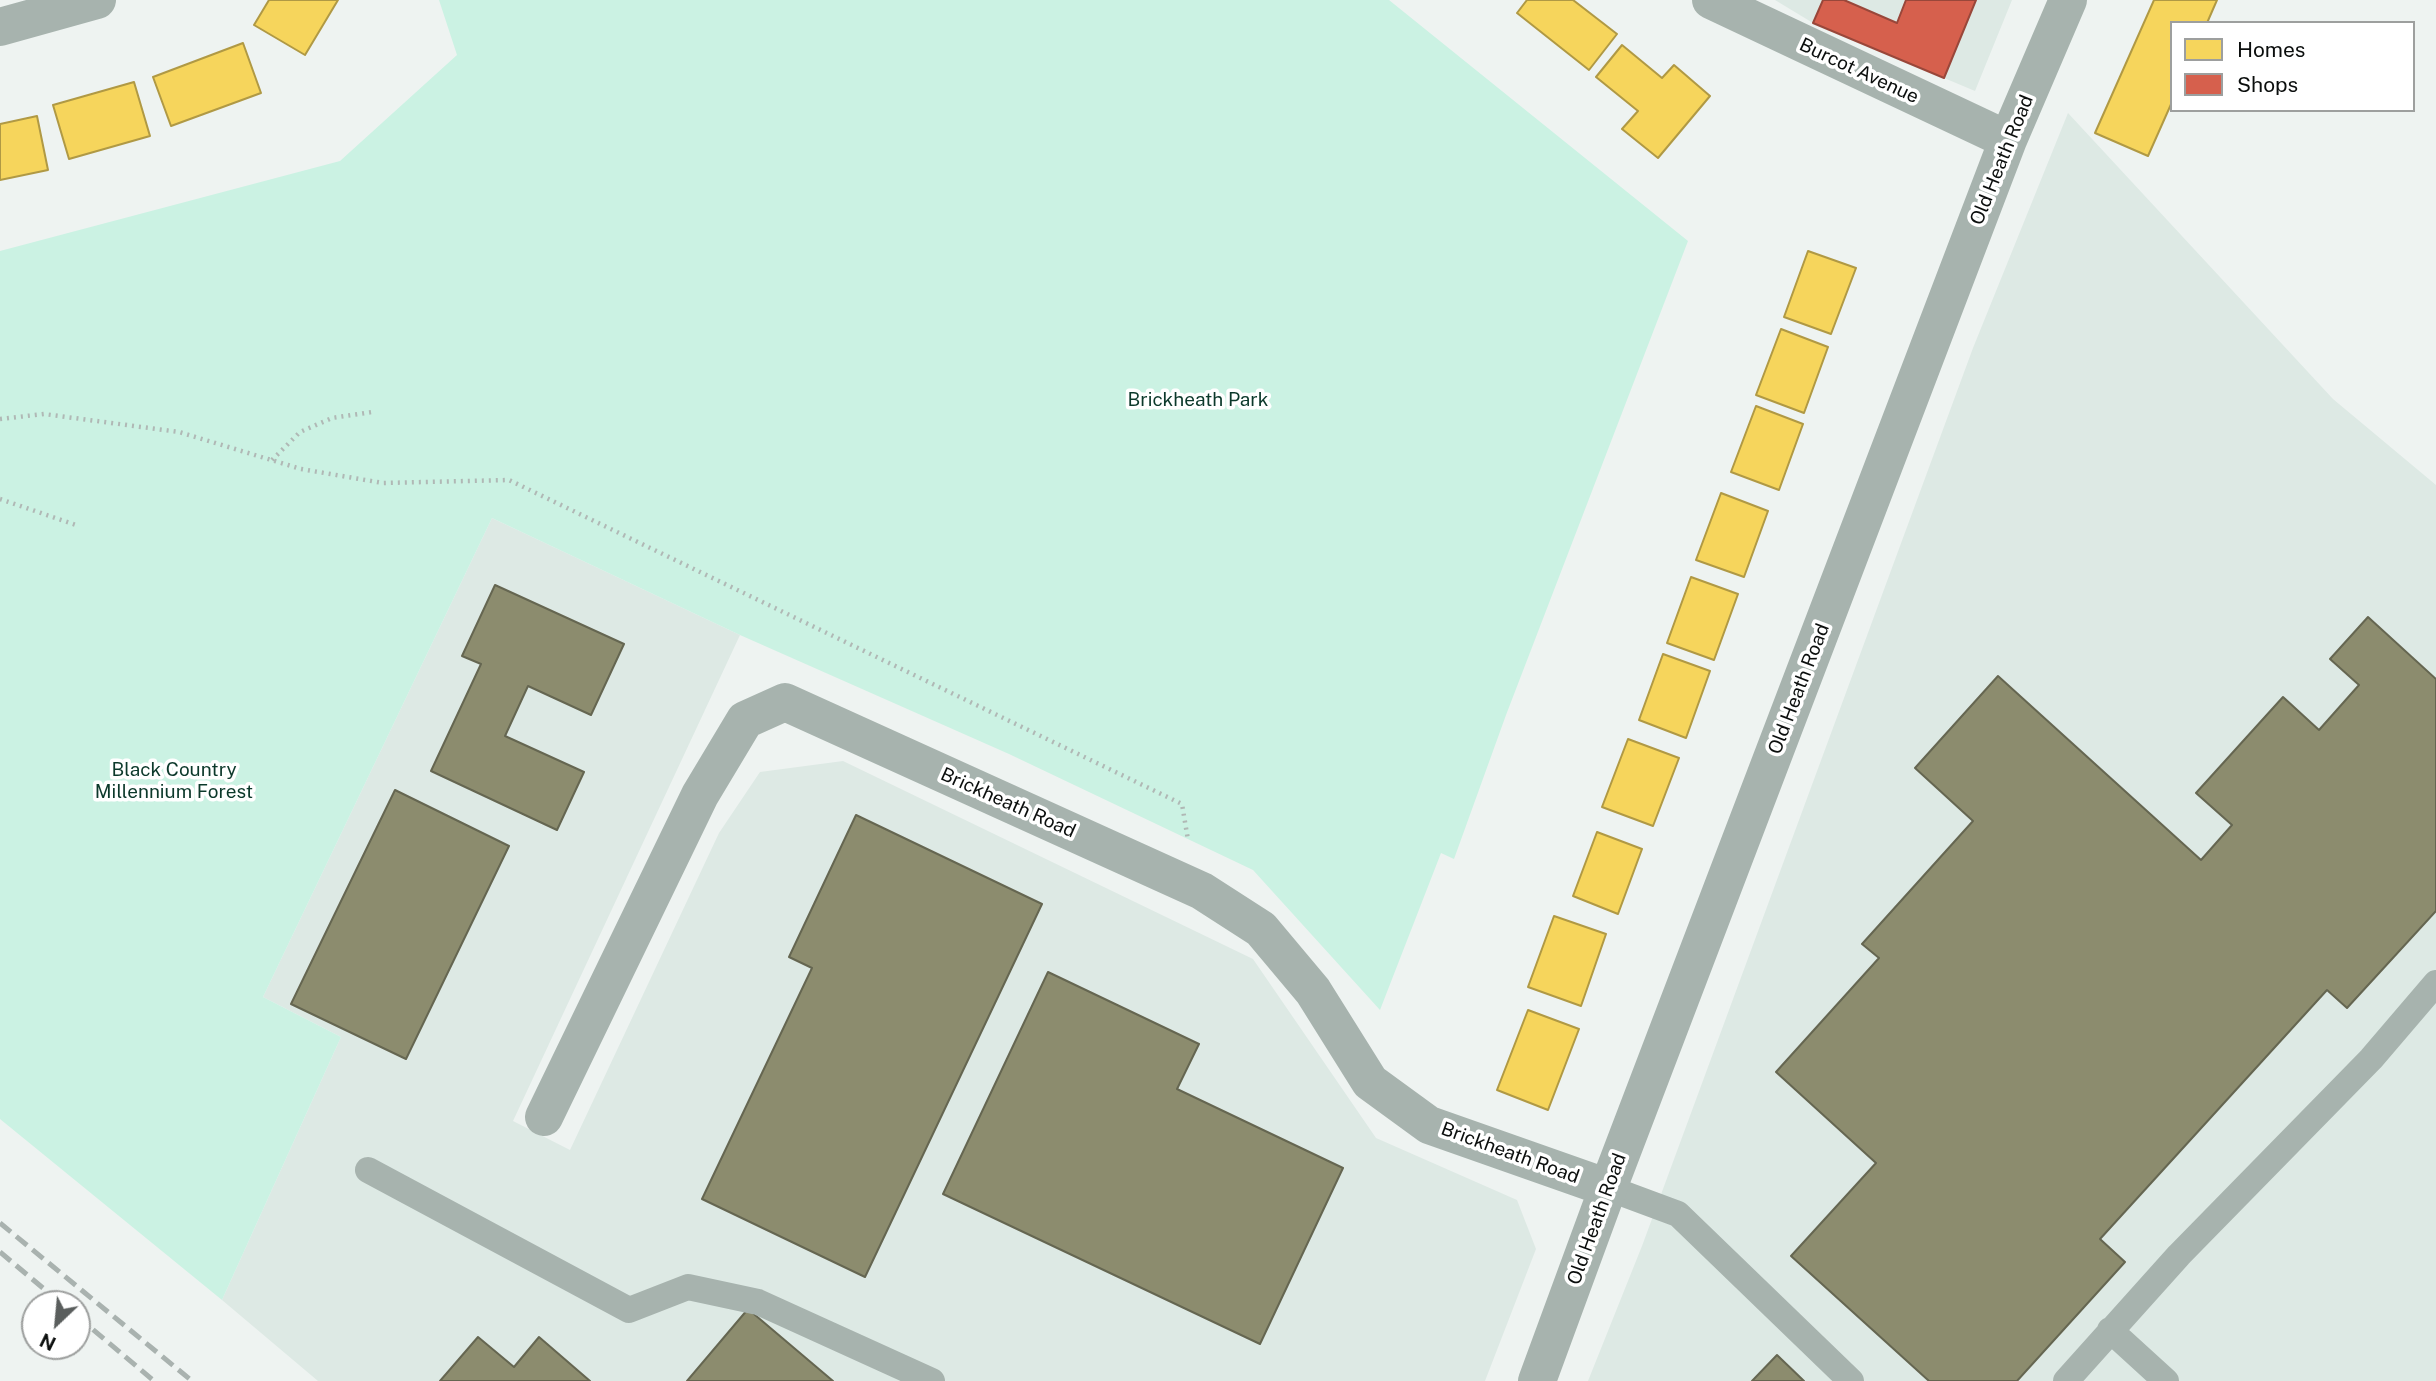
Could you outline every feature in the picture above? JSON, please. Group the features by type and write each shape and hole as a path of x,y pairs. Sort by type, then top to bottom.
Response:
{"street":[{"path":"0,27 97,0"},
{"name":"Burcot Avenue","path":"1711,0 2008,140"},
{"name":"Old Heath Road","path":"1537,1381 1608,1188 2008,140 2068,0"},
{"name":"Brickheath Road","path":"544,1117 700,795 745,720 785,702 1202,891 1261,929 1313,991 1370,1082 1429,1125 1608,1188"}],"lane":[{"path":"2066,1381 2187,1247 2371,1059 2436,983"},
{"path":"368,1170 629,1310 688,1287 758,1302 932,1381"},
{"path":"1608,1188 1678,1214 1851,1381"},
{"path":"2110,1331 2166,1381"}],"path":[{"path":"272,460 300,432 332,418 372,412"},
{"path":"0,419 44,414 179,432 301,469 383,482 509,480 1182,804 1202,891"},
{"path":"0,499 76,525"}],"shaded area":[{"path":"1775,0 2012,0 1975,91 1813,23"},
{"path":"2068,113 2333,399 2436,485 2436,1381 1588,1381 1642,1246 1973,348"},
{"path":"492,518 740,635 513,1121 570,1150 719,833 760,772 843,761 1253,959 1376,1138 1517,1200 1536,1249 1485,1381 318,1381 222,1300 341,1037 263,997"}],"green space":[{"name":"Brickheath Park","path":"439,0 1389,0 1688,241 1506,715 1454,859 1441,853 1380,1010 1253,870 1009,754 740,635 492,518 263,997 341,1037 222,1300 0,1119 0,251 340,161 457,55"}],"building: Homes":[{"path":"269,0 338,0 305,55 254,25"},
{"path":"1527,0 1573,0 1617,34 1589,70 1517,13"},
{"path":"2154,0 2217,0 2208,21 2170,21 2170,106 2148,156 2095,133"},
{"path":"243,43 261,93 171,126 153,77"},
{"path":"1622,45 1662,78 1674,65 1710,96 1658,158 1622,129 1638,111 1596,77"},
{"path":"134,82 150,136 69,159 53,105"},
{"path":"37,116 48,170 0,180 0,124"},
{"path":"1808,251 1856,268 1831,334 1784,317"},
{"path":"1781,329 1828,347 1804,413 1756,395"},
{"path":"1756,406 1803,424 1779,490 1731,472"},
{"path":"1721,493 1768,511 1744,577 1696,560"},
{"path":"1691,577 1738,594 1714,660 1667,643"},
{"path":"1663,654 1710,671 1686,738 1639,720"},
{"path":"1628,739 1679,758 1653,826 1602,807"},
{"path":"1597,832 1642,849 1618,914 1573,896"},
{"path":"1554,916 1606,934 1581,1006 1528,987"},
{"path":"1528,1010 1579,1029 1548,1110 1497,1090"}],"building: Shops":[{"path":"1823,0 1844,0 1897,23 1906,0 1976,0 1944,78 1813,23"}],"building: Industry":[{"path":"495,585 624,644 591,715 528,686 505,736 584,772 557,830 431,771 481,664 462,656"},
{"path":"2368,617 2436,679 2436,911 2347,1008 2327,990 2100,1239 2125,1262 2017,1381 1929,1381 1791,1256 1876,1163 1776,1072 1879,958 1862,944 1973,821 1915,768 1998,676 2201,860 2232,825 2196,793 2283,697 2319,730 2359,685 2330,659"},
{"path":"395,790 509,846 406,1059 291,1004"},
{"path":"856,815 1042,904 865,1277 702,1199 812,968 789,957"},
{"path":"1048,972 1199,1044 1177,1089 1343,1168 1260,1344 943,1194"},
{"path":"748,1309 833,1381 687,1381"},
{"path":"478,1337 514,1367 539,1337 590,1381 440,1381"},
{"path":"1777,1355 1804,1381 1752,1381"}],"railway":[{"path":"0,1223 192,1381"},
{"path":"0,1252 45,1290"},
{"path":"91,1328 154,1381"}],"park label":[{"name":"Black Country Millennium Forest","path":"174,781"}]}
